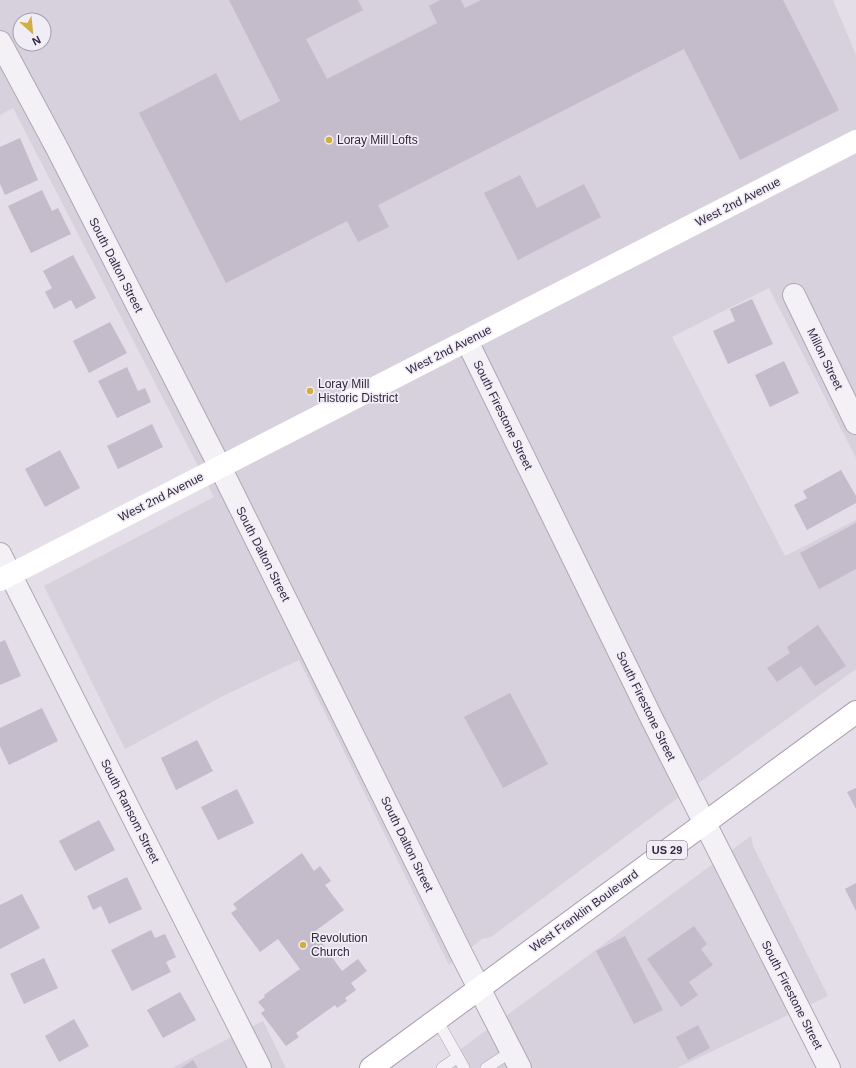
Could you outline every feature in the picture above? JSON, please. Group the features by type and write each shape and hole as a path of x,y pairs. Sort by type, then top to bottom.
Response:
{"street":[{"name":"South Dalton Street","path":"0,42 57,148 220,467 479,989 516,1060"},
{"name":"West 2nd Avenue","path":"5,577 856,141"},
{"name":"Millon Street","path":"794,295 856,423"},
{"name":"South Firestone Street","path":"467,341 704,823 829,1068"},
{"name":"South Ransom Street","path":"0,554 5,577 260,1068"},
{"name":"West Franklin Boulevard","path":"371,1068 856,712"}],"lane":[{"path":"437,1020 464,1068"},
{"path":"442,1068 458,1057"},
{"path":"486,1068 516,1060"}],"shaded area":[{"path":"0,0 833,0 856,55 856,458 769,288 672,337 785,556 856,520 856,669 664,808 491,937 482,939 449,965 299,660 223,696 125,749 44,586 214,497 13,108 0,115"},
{"path":"751,836 753,846 828,996 677,1068 435,1068"},
{"path":"263,1021 286,1068 172,1068"}],"building":[{"name":"Loray Mill Lofts","path":"229,0 358,0 363,10 306,39 327,79 437,23 429,6 440,0 461,0 465,8 481,0 783,0 839,110 740,160 684,49 378,205 389,227 358,242 347,221 226,283 139,113 216,73 240,121 280,101"},
{"path":"20,138 38,180 5,195 0,184 0,147"},
{"path":"520,175 537,208 584,184 601,217 518,260 484,193"},
{"path":"42,190 52,211 58,208 71,234 31,253 8,206"},
{"path":"73,255 96,298 76,309 71,300 54,309 45,292 52,288 43,271"},
{"path":"752,299 773,344 728,364 713,331 735,321 730,309"},
{"path":"110,322 127,353 89,373 73,341"},
{"path":"784,361 799,393 770,407 755,375"},
{"path":"127,367 138,391 145,388 151,402 117,418 98,381"},
{"path":"152,424 163,447 118,469 107,446"},
{"path":"60,450 80,488 45,507 25,469"},
{"path":"841,470 856,496 856,503 807,530 794,505 807,498 803,491"},
{"path":"856,523 856,569 819,589 800,553"},
{"path":"818,625 846,666 815,686 801,666 777,682 767,668 790,653 787,647"},
{"path":"5,640 21,676 0,685 0,642"},
{"path":"510,693 548,764 503,788 464,717"},
{"path":"42,708 58,741 9,765 0,746 0,728"},
{"path":"197,740 213,771 176,790 161,758"},
{"path":"856,788 856,809 847,792"},
{"path":"237,789 254,823 218,840 201,807"},
{"path":"99,820 115,850 75,871 59,841"},
{"name":"Revolution Church","path":"302,853 314,871 320,866 331,881 325,885 344,910 314,932 342,971 358,959 367,971 351,983 356,990 345,998 347,1001 337,1008 335,1005 296,1033 299,1037 286,1046 261,1013 265,1010 258,1002 265,997 264,995 300,969 278,939 260,952 231,913 237,909 233,904"},
{"path":"127,877 142,909 109,924 101,906 93,910 87,896"},
{"path":"856,883 856,911 845,889"},
{"path":"22,894 40,928 0,949 0,905"},
{"path":"694,926 707,944 701,949 713,965 689,982 698,995 681,1007 647,959"},
{"path":"151,930 155,938 165,934 176,957 166,962 171,972 132,991 111,950"},
{"path":"625,936 663,1010 634,1024 596,951"},
{"path":"44,958 58,988 24,1004 10,974"},
{"path":"180,992 196,1020 163,1038 147,1010"},
{"path":"74,1019 89,1046 59,1062 45,1036"},
{"path":"698,1025 710,1048 688,1060 676,1037"},
{"path":"193,1060 198,1068 181,1068"}],"place":[{"name":"Loray Mill Lofts","path":"329,140"},
{"name":"Loray Mill Historic District","path":"310,391"},
{"name":"Revolution Church","path":"303,945"}]}
